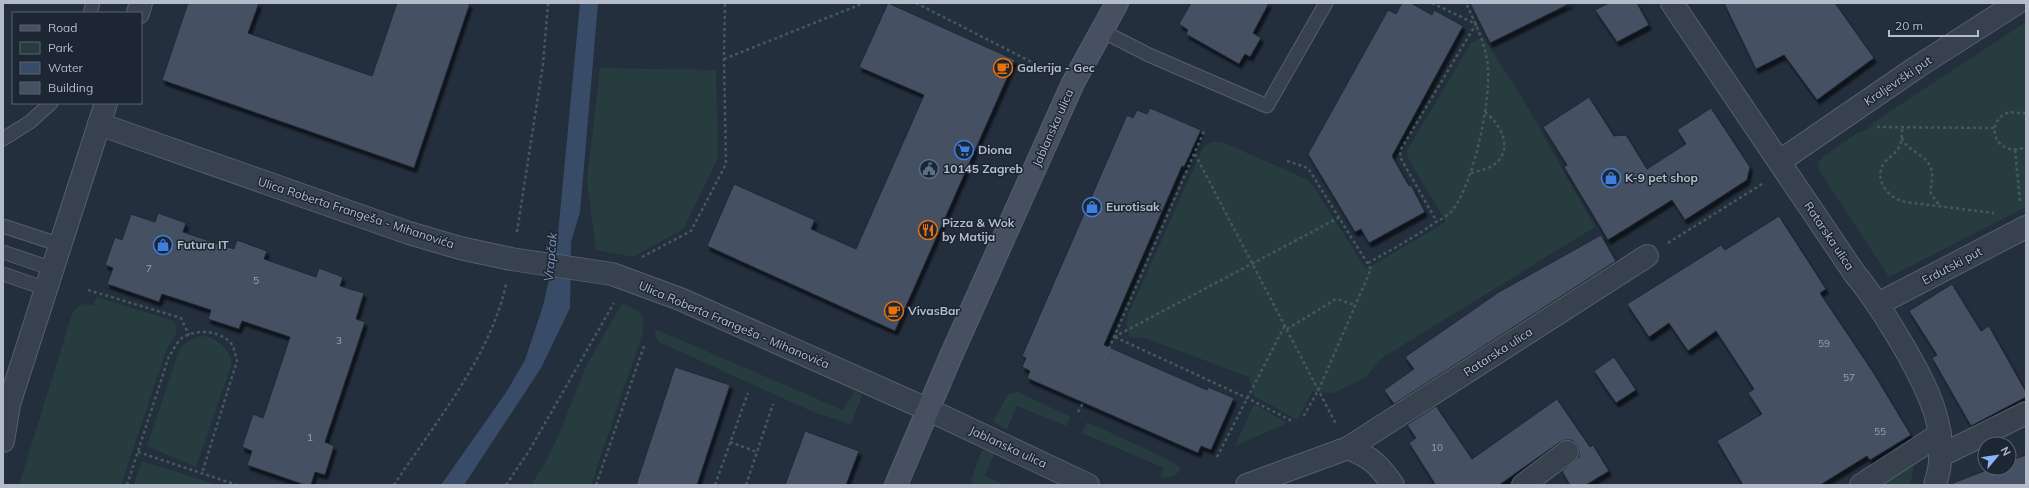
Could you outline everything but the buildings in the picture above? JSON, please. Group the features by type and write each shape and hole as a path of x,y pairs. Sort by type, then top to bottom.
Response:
{"street":[{"name":"Jablanska ulica","path":"896,485 1073,84 1117,3"},
{"name":"Ratarska ulica","path":"1672,3 1855,274 1878,304 1922,378 1935,407 1940,434 1940,456 1935,485"},
{"name":"Kraljevrški put","path":"1780,161 1917,68 2017,3"},
{"path":"3,441 6,407 50,279 106,104"},
{"name":"Ulica Roberta Frangeša - Mihanovića","path":"99,124 409,233 460,248 537,263 595,271 625,279 680,299 929,410"},
{"name":"Erdutski put","path":"1878,304 2025,228"},
{"name":"Ratarska ulica","path":"1348,448 1647,256"},
{"name":"Jablanska ulica","path":"929,410 1088,485"},
{"path":"1940,456 2026,413"},
{"path":"1862,485 1940,434"},
{"path":"1247,485 1348,448 1366,455 1380,466 1394,485"},
{"path":"1523,485 1567,452"}],"lane":[{"path":"1102,31 1149,55 1267,106 1326,3"},
{"path":"3,139 30,122 50,104"},
{"path":"3,226 61,245"},
{"path":"3,252 50,279"},
{"path":"3,274 50,279"}],"path":[{"path":"635,260 691,231 726,164 724,59 726,3"},
{"path":"724,59 864,3"},
{"path":"916,3 1055,74"},
{"path":"1432,3 1476,24"},
{"path":"1368,263 1437,222 1450,212 1462,194 1471,173 1485,112 1488,68 1476,24 1466,3"},
{"path":"1437,222 1400,157 1400,149 1476,24"},
{"path":"1471,173 1490,167 1499,158 1504,149 1501,129 1494,119 1485,112"},
{"path":"2026,113 2012,112 2006,114 2001,117 1995,128 1995,135 2001,146 2006,149 2015,150 2026,147"},
{"path":"1870,127 1902,129 1995,128"},
{"path":"1104,360 1205,129"},
{"path":"1902,129 1899,148 1882,168 1880,179 1882,185 1891,197 1897,200 1940,207 2000,213"},
{"path":"1901,137 1908,146 1926,159 1932,174 1931,194 1940,207"},
{"path":"2015,150 2025,228"},
{"path":"1195,154 1319,389 1348,448"},
{"path":"1287,161 1308,168 1340,217 1371,269 1319,389 1302,419"},
{"path":"1647,256 1766,181"},
{"path":"1114,337 1340,217"},
{"path":"88,290 181,318 189,335"},
{"path":"1287,329 1336,298 1355,305"},
{"path":"506,485 529,451 615,301"},
{"path":"1217,457 1285,325"},
{"path":"126,485 169,356 181,339 195,331 214,333 229,341 237,361 202,473"},
{"path":"1114,337 1247,398 1294,422"},
{"path":"596,485 644,346"},
{"path":"714,485 748,393"},
{"path":"1078,412 1083,403"},
{"path":"746,485 773,404"},
{"path":"730,442 757,452"},
{"path":"138,452 237,485"}],"green space":[{"path":"2026,22 2026,207 1889,277 1819,170 1818,163 1824,156 1859,132 1863,132 1873,125 1871,124"},
{"path":"1483,37 1520,94 1595,227 1382,358 1365,378 1333,393 1312,392 1298,419 1295,419 1254,396 1249,377 1145,338 1130,337 1126,323 1128,315 1201,152 1212,142 1222,142 1304,178 1311,183 1366,269 1446,222 1409,160 1407,151 1471,43"},
{"path":"600,68 716,70 718,154 716,162 683,229 633,257 596,250 587,181"},
{"path":"97,297 168,319 174,322 177,329 175,336 167,348 121,485 19,485 73,311 83,304 93,305"},
{"path":"622,304 637,310 640,313 643,320 643,332 591,485 531,485 548,458 586,366"},
{"path":"655,329 843,410 855,391 862,396 851,424 813,412 659,342 656,337"},
{"path":"205,336 223,345 232,363 196,467 147,446 179,351 190,340"},
{"path":"1018,392 1071,417 1066,426 1017,406 1007,429 993,422 1008,394"},
{"path":"1254,404 1287,423 1235,446"},
{"path":"1087,422 1169,460 1180,468 1179,472 1173,476 1161,478 1164,468 1082,433"},
{"path":"982,450 995,453 984,476 1005,485 973,484 971,480"},
{"path":"1916,459 1910,485 1876,485"},
{"path":"142,461 218,485 134,485"}],"water":[{"path":"580,3 598,3 580,212 571,242 570,308 541,368 464,485 441,485 507,391 525,360 543,306 557,245"}],"place":[{"name":"Galerija - Gec","path":"1003,68"},
{"name":"Diona","path":"964,150"},
{"name":"10145 Zagreb","path":"929,169"},
{"name":"K-9 pet shop","path":"1611,178"},
{"name":"Eurotisak","path":"1092,207"},
{"name":"Pizza & Wok by Matija","path":"928,230"},
{"name":"Futura IT","path":"163,245"},
{"name":"VivasBar","path":"894,311"}],"water label":[{"name":"Vrapčak","path":"550,257"}]}
